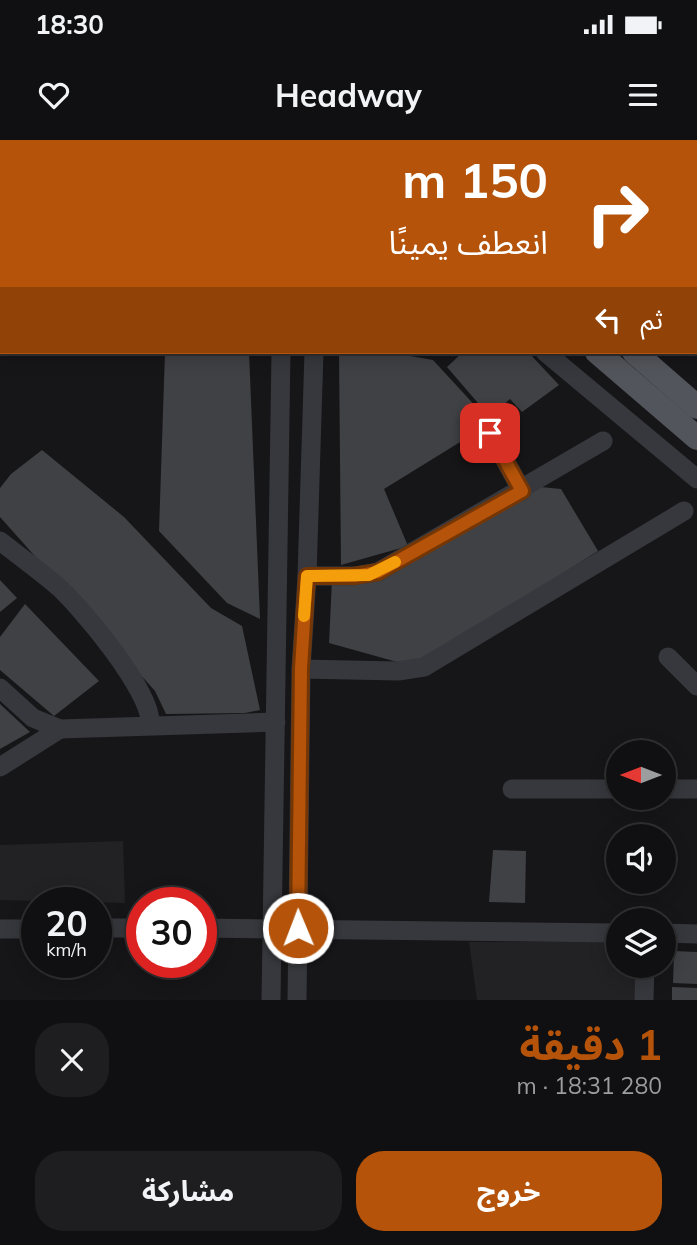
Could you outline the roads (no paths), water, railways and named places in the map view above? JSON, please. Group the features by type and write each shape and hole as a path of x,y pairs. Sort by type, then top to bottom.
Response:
{"main road":[{"path":"599,354 697,438"},
{"path":"636,354 697,407"}],"street":[{"path":"271,1000 281,354"},
{"path":"297,1000 301,668 307,576 314,354"},
{"path":"547,354 697,479"},
{"path":"490,433 522,491"},
{"path":"307,576 354,576 378,572 522,491 603,441"},
{"path":"301,668 398,671 424,667 684,511"},
{"path":"0,541 57,586 132,675 149,707 150,724"},
{"path":"668,657 697,685"},
{"path":"0,688 33,718 60,729 276,722"},
{"path":"0,767 60,729"},
{"path":"512,789 606,789"},
{"path":"676,789 697,789"},
{"path":"217,928 606,933"},
{"path":"0,929 21,929"},
{"path":"676,933 697,934"},
{"path":"644,1000 645,978"}]}
